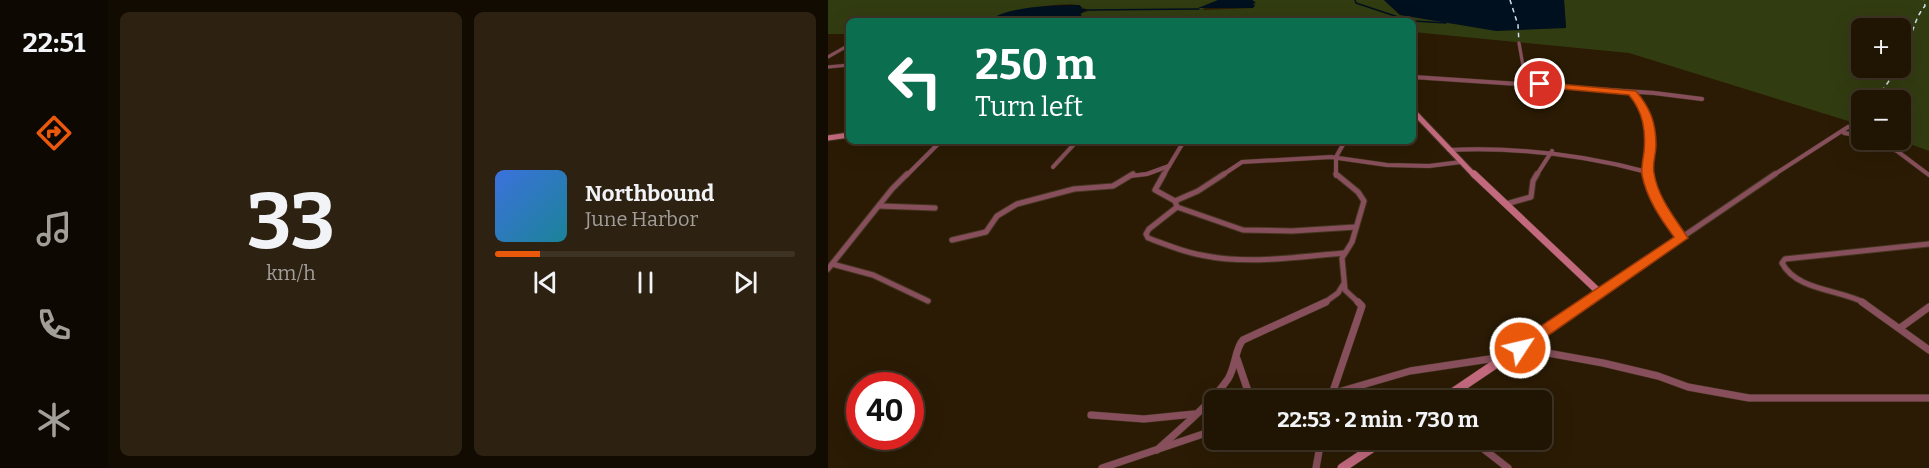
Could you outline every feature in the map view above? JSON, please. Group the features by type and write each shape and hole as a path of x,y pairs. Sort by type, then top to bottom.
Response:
{"street":[{"path":"1519,43 1526,84"},
{"path":"828,57 846,47"},
{"path":"828,67 846,65"},
{"path":"1416,76 1702,99"},
{"path":"1632,93 1644,108 1648,118 1650,145 1647,172 1663,212 1681,238"},
{"path":"1416,114 1461,162 1600,293"},
{"path":"1457,390 1767,179 1842,133 1848,127"},
{"path":"1842,133 1851,134"},
{"path":"828,138 846,135"},
{"path":"928,300 873,275 830,266 897,184 938,144"},
{"path":"1053,167 1074,144"},
{"path":"1182,144 1155,190 1176,204 1243,230 1292,231 1356,227"},
{"path":"1157,450 1196,414 1231,374 1237,359 1238,345 1243,340 1315,308 1341,291 1344,253 1352,242 1363,197 1336,176 1334,168 1344,144"},
{"path":"1449,150 1500,147 1552,151 1600,159 1647,172"},
{"path":"1895,150 1929,175"},
{"path":"1506,204 1531,197 1533,181 1552,151"},
{"path":"1344,253 1298,257 1203,256 1148,238 1146,234 1176,204 1204,188 1239,163 1337,157 1372,164 1403,166 1461,162"},
{"path":"952,240 986,232 997,216 1026,201 1074,189 1113,186 1133,174 1147,174 1170,165"},
{"path":"879,206 935,208"},
{"path":"1929,244 1785,259 1782,263 1792,276 1859,300 1929,350"},
{"path":"1332,390 1362,306 1345,290 1343,283"},
{"path":"1900,328 1929,307"},
{"path":"1520,348 1603,363 1658,376 1688,387 1749,398 1929,398"},
{"path":"1352,390 1410,371 1508,357"},
{"path":"1237,359 1248,390"},
{"path":"1091,415 1144,419 1196,414"},
{"path":"1102,468 1204,434"},
{"path":"1316,468 1319,450"},
{"path":"1342,468 1369,450"},
{"path":"1485,450 1508,468"}],"green space":[{"path":"828,0 1218,0 1202,10 1253,8 1255,5 1252,4 1255,2 1252,0 1384,0 1400,15 1566,28 1564,0 1929,0 1929,151 1911,144 1911,90 1851,90 1851,122 1629,53 1416,32 1416,18 1243,16 1233,18 1059,18 1080,16 1089,11 1070,4 1018,11 995,18 846,18 846,34 828,34"}],"water":[{"path":"1218,0 1252,0 1256,3 1252,4 1255,5 1253,8 1198,8"},
{"path":"1384,0 1564,0 1566,28 1496,31 1400,15"},
{"path":"1080,5 1082,9 1089,9 1080,14 1082,16 1066,18 994,18 1019,9"}],"waterway":[{"path":"1355,0 1356,3 1401,18"},
{"path":"1088,10 1199,9"},
{"path":"1416,21 1446,23"}],"ferry route":[{"path":"1510,0 1518,25 1519,43"},
{"path":"1911,34 1925,6 1924,0"},
{"path":"1883,90 1891,78"}],"route":[{"path":"1520,348 1681,238 1663,212 1653,192 1647,172 1650,145 1648,118 1639,99 1632,93 1540,84"}]}
